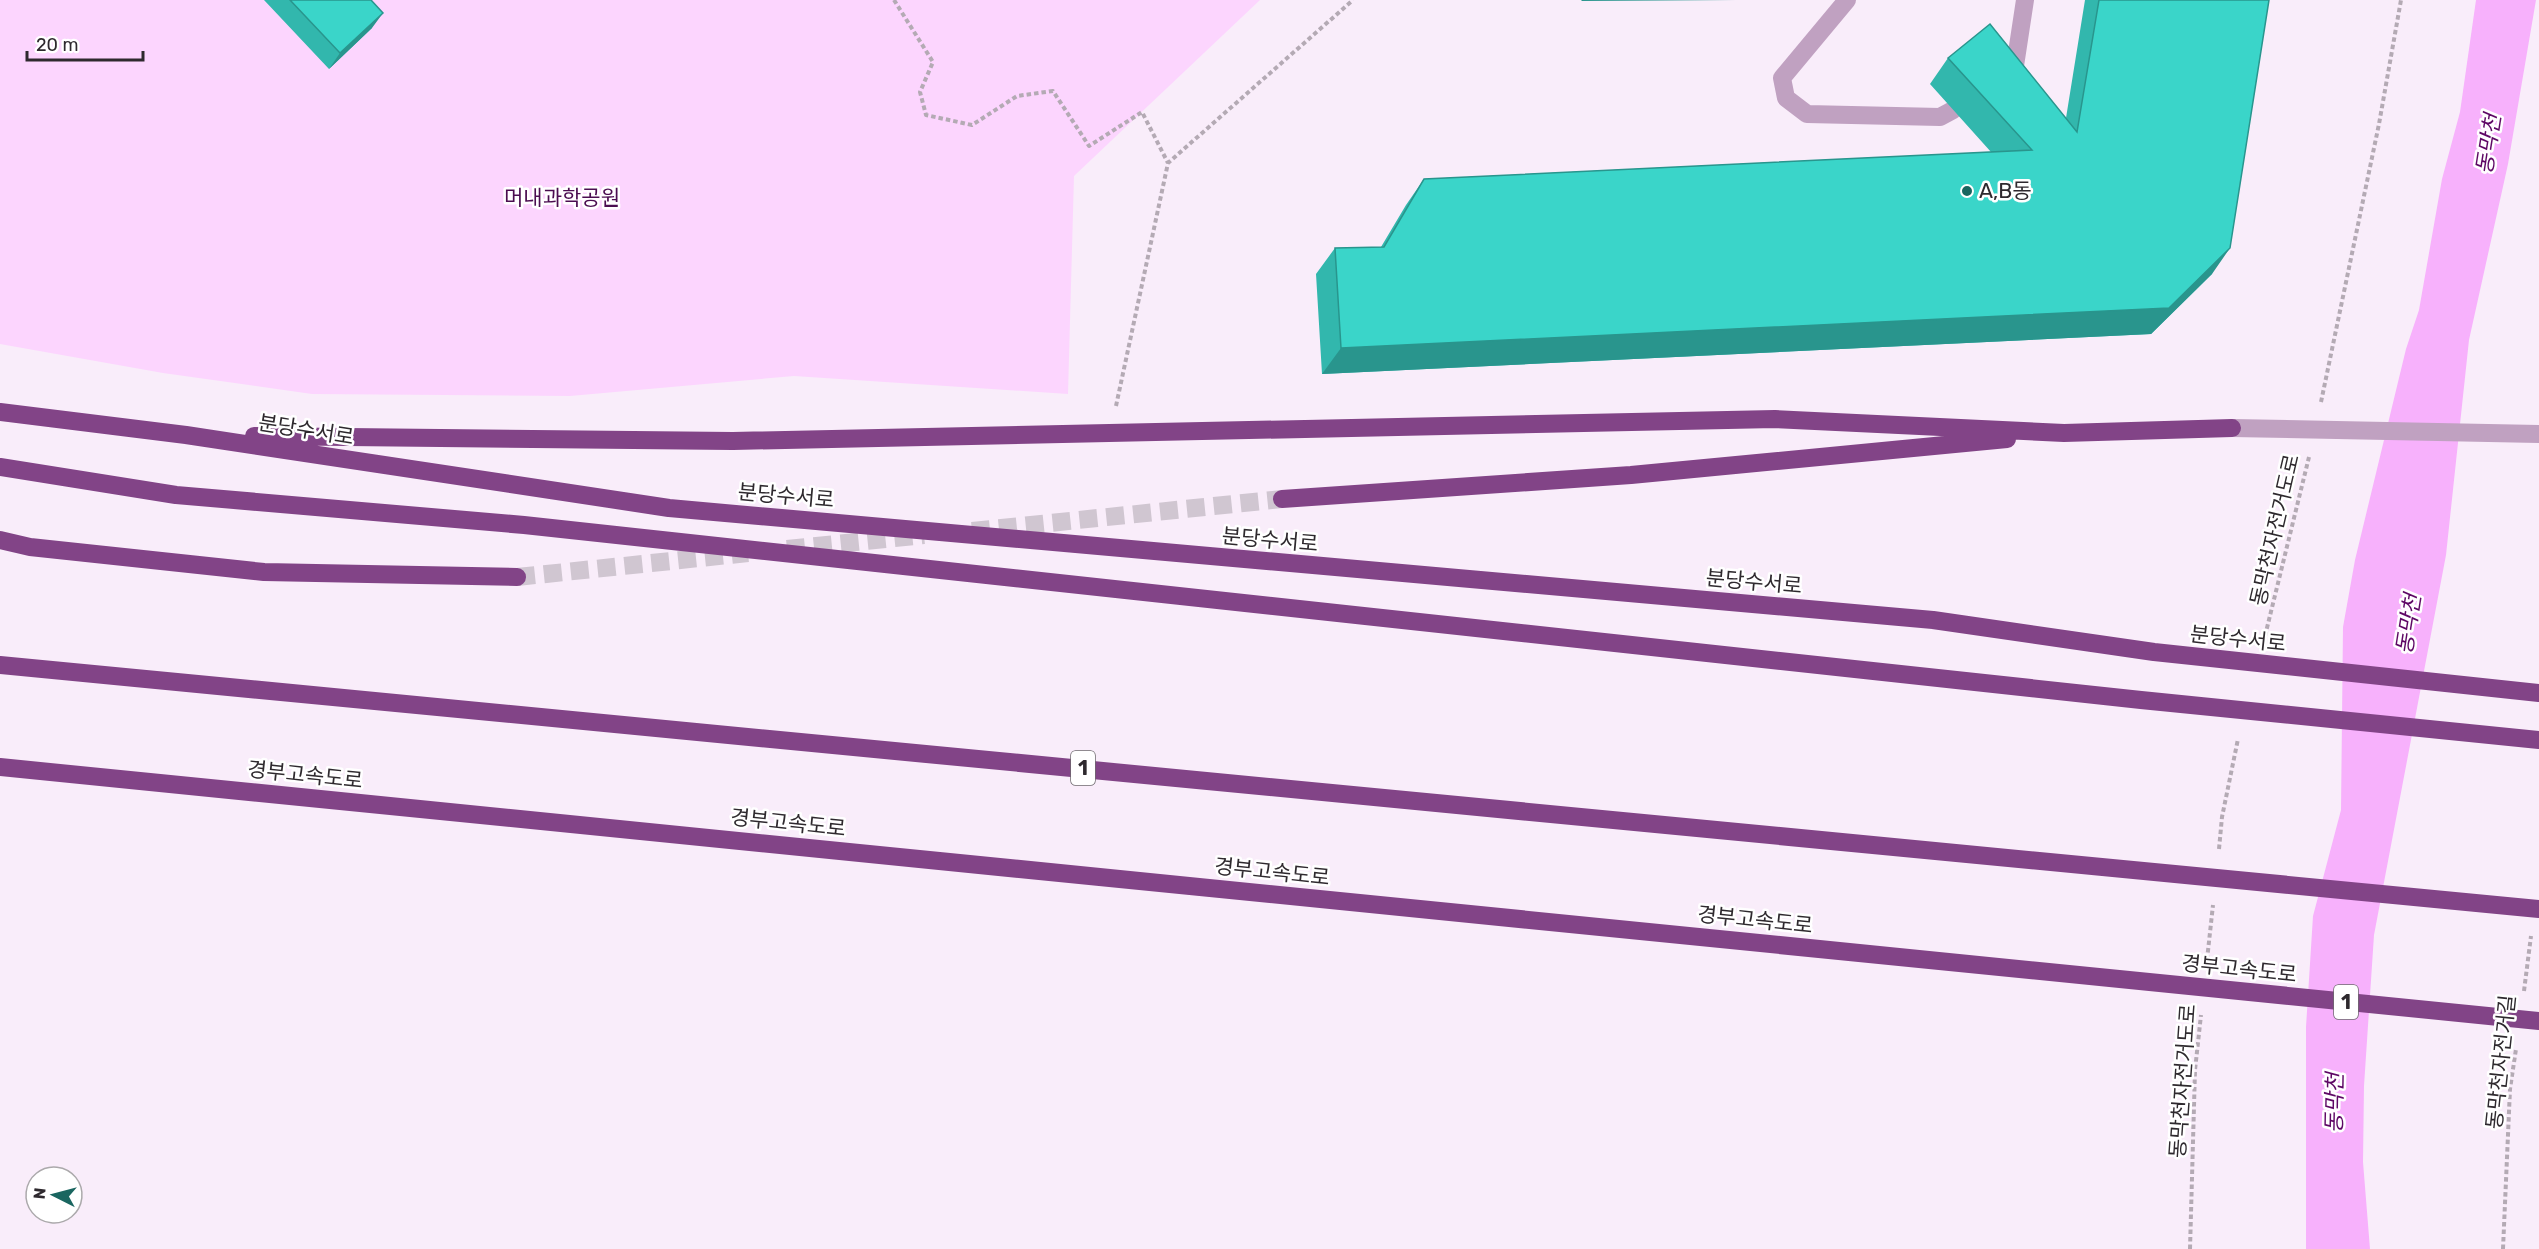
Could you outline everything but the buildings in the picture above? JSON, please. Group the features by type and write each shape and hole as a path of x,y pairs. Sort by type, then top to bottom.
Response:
{"highway":[{"name":"분당수서로","path":"0,412 186,435 669,508 1933,620 2154,652 2539,693"},
{"path":"186,435 734,441 1109,435 1775,419 2064,433"},
{"path":"1282,499 1643,474 2064,433 2232,428"},
{"path":"0,467 176,495 536,527 2141,700 2539,740"},
{"path":"0,540 30,547 264,572 517,577"},
{"name":"1","path":"0,664 2165,872 2536,917"},
{"name":"경부고속도로","path":"0,767 2539,1021"}],"street":[{"path":"1846,0 1782,78 1786,98 1807,114 1940,117 1953,110"},
{"path":"2001,86 2013,80 2025,0"},
{"path":"2232,428 2539,434"}],"path":[{"path":"894,0 933,62 920,92 926,115 972,125 1017,96 1053,91 1089,146 1142,112 1168,164"},
{"path":"1109,435 1168,164 1353,0"},
{"path":"2319,410 2379,124 2401,0"},
{"name":"동막천자전거도로","path":"2264,639 2288,550 2311,445"},
{"path":"2218,851 2222,817 2241,727"},
{"path":"2206,967 2213,897"},
{"name":"동막천자전거길","path":"2523,996 2536,917"},
{"name":"동막천자전거도로","path":"2190,1249 2195,1071 2201,1013"},
{"name":"동막천자전거길","path":"2503,1249 2510,1089 2517,1042"}],"green space":[{"name":"머내과학공원","path":"0,0 1260,0 1074,176 1068,394 794,376 570,396 312,394 163,373 0,344"}],"water":[{"name":"동막천","path":"2476,0 2536,0 2508,164 2469,340 2446,555 2374,935 2364,1086 2363,1162 2370,1249 2306,1249 2306,1027 2313,916 2341,810 2343,627 2355,560 2406,349 2419,310 2442,179 2460,112"}],"tunnel":[{"path":"972,531 1282,499"},
{"path":"787,549 924,535"},
{"path":"517,577 748,553"}],"place":[{"name":"A,B동","path":"1967,191"}]}
